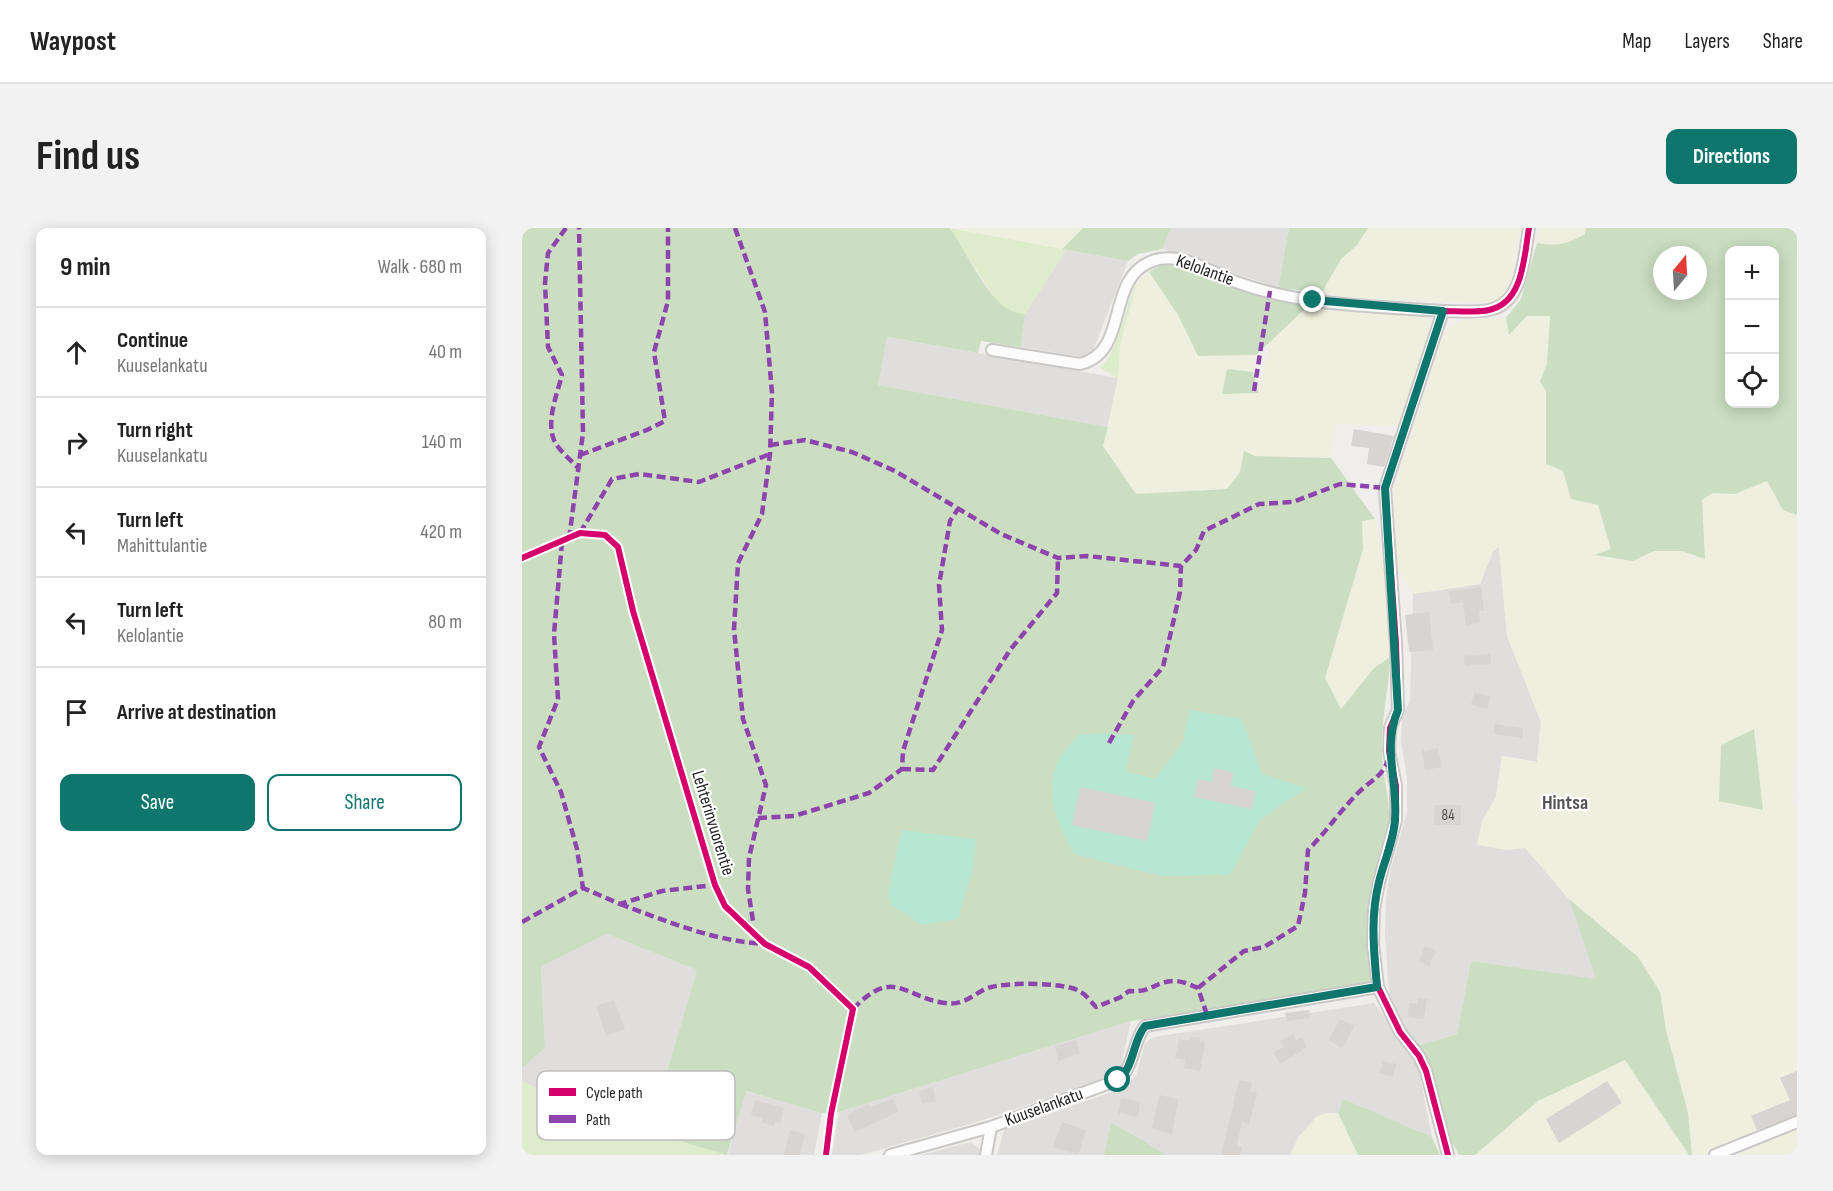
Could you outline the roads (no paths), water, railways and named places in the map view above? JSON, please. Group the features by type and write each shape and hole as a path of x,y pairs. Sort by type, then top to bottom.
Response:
{"street":[{"path":"1448,1155 1426,1071 1419,1056 1400,1032 1377,987 1373,944 1374,909 1395,820 1395,786 1389,751 1390,728 1398,710 1385,488 1443,311 1490,310 1507,302 1516,289 1529,228"},
{"name":"Kelolantie","path":"992,350 1080,364 1093,361 1109,343 1123,291 1133,272 1150,261 1170,257 1237,282 1290,297 1443,311"},
{"name":"Kuuselankatu","path":"890,1155 991,1127 1118,1080 1129,1068 1138,1035 1145,1026 1377,987"},
{"path":"1715,1155 1797,1122"},
{"path":"986,1155 991,1127"}],"district":[{"name":"Hintsa","path":"1565,803"}]}
